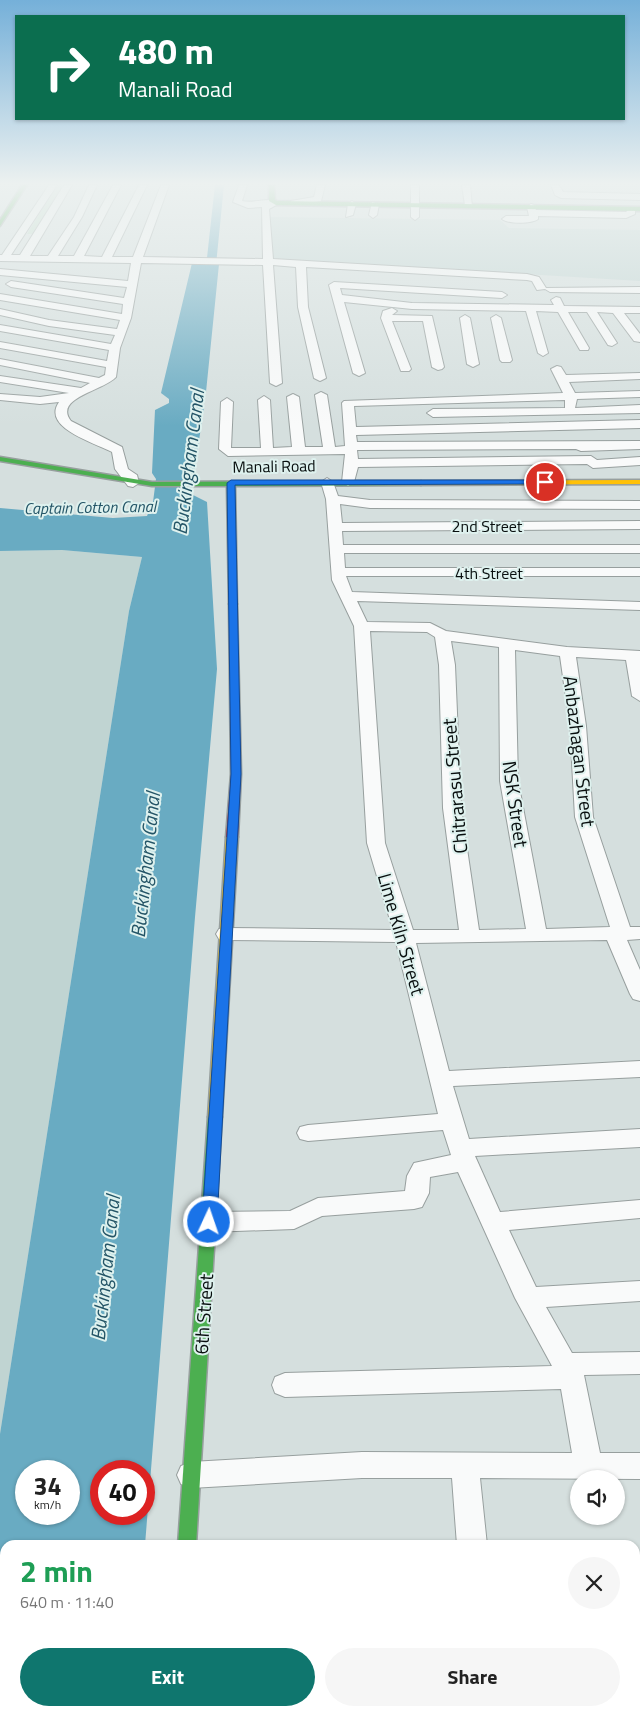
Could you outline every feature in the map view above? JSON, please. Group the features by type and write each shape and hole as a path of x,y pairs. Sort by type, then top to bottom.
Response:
{"street":[{"path":"86,265 132,268 140,265"},
{"path":"101,265 105,266"},
{"path":"0,397 32,401 68,398 86,392 110,377 119,332 126,318 133,265"},
{"path":"268,265 276,383"},
{"path":"301,265 303,307 320,378"},
{"path":"307,265 333,275 508,296"},
{"path":"0,272 131,284"},
{"path":"333,275 546,293 640,290"},
{"path":"333,275 359,373"},
{"path":"0,283 128,302"},
{"path":"546,293 562,309 584,348"},
{"path":"0,297 126,318"},
{"path":"3,348 72,310 89,297"},
{"path":"338,298 495,313"},
{"path":"405,369 386,318 386,313 399,309 433,306"},
{"path":"530,308 543,353"},
{"path":"386,318 465,318 530,308 640,310"},
{"path":"590,309 612,343"},
{"path":"616,309 638,339"},
{"path":"0,312 50,323 119,332"},
{"path":"495,313 506,360"},
{"path":"428,318 438,367"},
{"path":"465,318 473,364"},
{"path":"0,328 115,348"},
{"path":"3,348 113,365"},
{"path":"0,362 101,382"},
{"path":"347,403 479,394 640,376"},
{"path":"0,378 86,392"},
{"path":"564,383 640,394"},
{"path":"564,383 568,412 575,436 602,482"},
{"path":"412,391 479,394"},
{"path":"321,395 330,451"},
{"path":"293,397 299,451"},
{"path":"68,398 60,408 59,413 64,422 118,450 119,465 123,472 132,478 133,483"},
{"path":"0,408 14,399"},
{"path":"264,400 267,452"},
{"path":"227,402 225,451 330,451 592,462 640,461"},
{"path":"347,403 411,414 640,409"},
{"path":"347,403 351,453 348,482"},
{"path":"351,453 453,448 575,436 640,424"},
{"path":"350,431 575,436 640,434"},
{"path":"575,436 640,445"},
{"name":"Manali Road","path":"0,459 133,483 231,483 330,491 348,482 640,482"},
{"path":"545,482 556,505 576,572"},
{"name":"6th Street","path":"187,1540 236,774 231,483"},
{"path":"330,491 370,504 640,505"},
{"name":"Lime Kiln Street","path":"330,491 339,580 362,626 376,843 405,937 451,1120 463,1155 528,1298 569,1371"},
{"name":"2nd Street","path":"335,527 640,525"},
{"path":"336,549 640,549"},
{"name":"4th Street","path":"338,572 640,572"},
{"path":"346,596 406,596 540,604 640,606"},
{"path":"362,626 430,628 442,635 567,652 636,656 640,696"},
{"name":"Chitrarasu Street","path":"442,635 447,665 452,808 470,937"},
{"name":"NSK Street","path":"507,643 509,781 538,934"},
{"name":"Anbazhagan Street","path":"567,652 578,726 584,817 626,934 640,994"},
{"path":"226,934 405,937 626,934"},
{"path":"441,1079 640,1069"},
{"path":"308,1133 451,1120"},
{"path":"209,1222 294,1220 311,1208 414,1200 417,1196 418,1173 422,1168 463,1155 640,1138"},
{"path":"493,1222 640,1209"},
{"path":"528,1298 640,1291"},
{"path":"285,1385 569,1371 640,1364"},
{"path":"569,1371 588,1465"},
{"path":"191,1475 362,1465 640,1466"},
{"path":"465,1465 472,1540"}],"shaded area":[{"path":"374,265 640,265 640,281"},
{"path":"62,550 142,557 129,611 0,1434 0,551"}],"water":[{"path":"192,265 219,265 206,392 200,397 204,407 191,494 207,502 217,669 195,917 152,1460 90,1460 90,1525 147,1525 145,1540 0,1540 0,1434 129,611 142,557 62,550 0,551 0,508 113,518 147,516 153,502 156,479 152,473 155,410 169,403 169,399 161,393"}],"waterway":[{"name":"Buckingham Canal","path":"209,285 211,265"}],"traffic: fast":[{"path":"0,459 152,484 421,483"},
{"path":"231,483 233,604"},
{"path":"187,1540 215,1117"}],"traffic: slow":[{"path":"421,483 640,482"},
{"path":"215,1117 232,837"}],"traffic: jam":[{"path":"232,837 236,774 233,604"}],"route":[{"path":"209,1222 236,774 231,483 545,482"}],"water label":[{"name":"Captain Cotton Canal","path":"90,507"}]}
